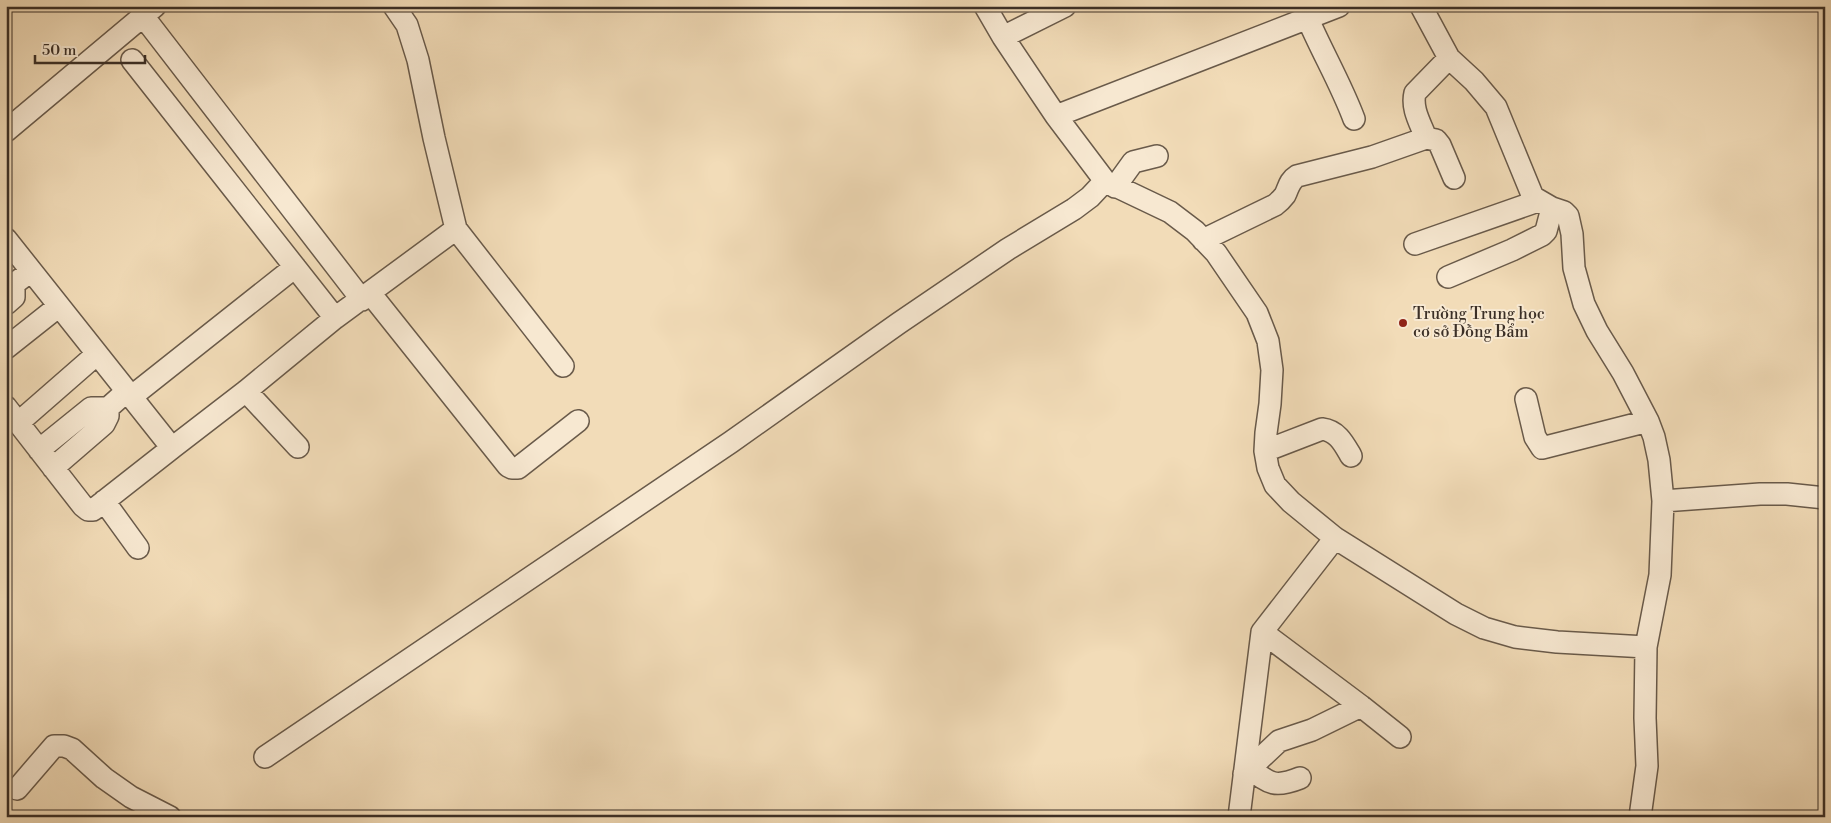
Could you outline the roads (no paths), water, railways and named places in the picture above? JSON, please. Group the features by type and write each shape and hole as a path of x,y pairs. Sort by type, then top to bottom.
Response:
{"street":[{"path":"394,6 407,25 418,60 434,138 456,229 563,366"},
{"path":"985,6 1003,37 1056,116 1110,184 1170,212 1195,230 1231,274 1257,313 1268,341 1272,370 1265,451 1268,468 1275,485 1291,502 1335,538 1456,614 1484,628 1515,637 1557,642 1646,647"},
{"path":"1003,37 1065,6"},
{"path":"1056,116 1339,6"},
{"path":"1421,6 1449,58 1474,81 1496,106 1530,192 1545,204 1564,212 1568,216 1572,234 1574,268 1584,304 1648,422 1659,460 1663,501 1660,575 1646,647 1645,718 1647,766 1640,817"},
{"path":"6,131 149,11 366,296 508,466 518,468 578,422"},
{"path":"1307,17 1345,95 1354,119"},
{"path":"1426,138 1413,106 1415,94 1449,58"},
{"path":"132,60 335,318"},
{"path":"1203,240 1275,205 1283,198 1292,179 1297,176 1372,157 1426,138 1436,140 1440,145 1454,178"},
{"path":"265,757 731,442 899,323 1001,254 1074,209 1110,184 1133,162 1157,156"},
{"path":"1415,244 1545,204"},
{"path":"1448,277 1542,235 1546,231 1545,204"},
{"path":"98,354 12,415 88,510 93,510 246,391 335,318 456,229"},
{"path":"6,239 172,448"},
{"path":"39,450 91,408 108,408 129,394 295,267"},
{"path":"9,290 31,270"},
{"path":"6,348 59,306"},
{"path":"246,391 298,447"},
{"path":"1526,399 1534,437 1542,448 1648,422"},
{"path":"53,468 104,424 108,416 108,408"},
{"path":"1265,451 1322,430 1329,430 1340,438 1351,456"},
{"path":"1663,501 1760,494 1787,494 1825,498"},
{"path":"104,501 138,548"},
{"path":"1239,817 1247,771 1262,632 1335,538"},
{"path":"1262,632 1400,737"},
{"path":"1247,771 1280,741 1312,730 1361,706"},
{"path":"17,789 54,746 64,746 72,749 104,778 131,797 170,817"},
{"path":"1247,771 1275,784 1285,784 1300,778"}],"place":[{"name":"Trường Trung học cơ sở Đồng Bẩm","path":"1403,323"}]}
